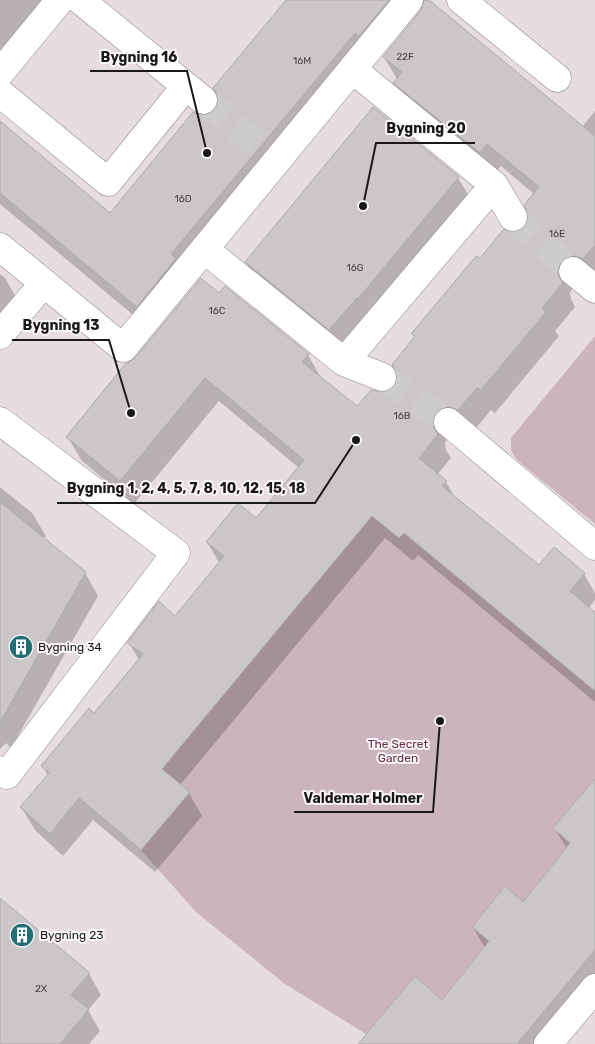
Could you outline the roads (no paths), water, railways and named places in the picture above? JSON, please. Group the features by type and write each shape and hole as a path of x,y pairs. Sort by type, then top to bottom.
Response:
{"lane":[{"path":"0,73 60,0"},
{"path":"0,93 108,182 195,93 80,0"},
{"path":"0,247 123,348 204,249 269,154 352,69 409,0"},
{"path":"461,0 558,78"},
{"path":"352,69 494,185 513,217"},
{"path":"344,362 494,185"},
{"path":"204,249 344,362 382,377"},
{"path":"573,271 595,289"},
{"path":"0,335 44,283"},
{"path":"0,421 176,553 7,775 0,770"},
{"path":"448,422 595,546"},
{"path":"548,1044 595,988"}],"tunnel":[{"path":"203,100 261,147"},
{"path":"513,217 573,271"},
{"path":"382,377 448,422"}],"place":[{"name":"Bygning 16","path":"207,153"},
{"name":"Bygning 20","path":"363,206"},
{"name":"Bygning 13","path":"131,413"},
{"name":"Bygning 1, 2, 4, 5, 7, 8, 10, 12, 15, 18","path":"356,440"},
{"name":"Bygning 34","path":"21,647"},
{"name":"Valdemar Holmer","path":"440,721"},
{"name":"Bygning 23","path":"22,935"}],"park label":[{"name":"The Secret Garden","path":"398,751"}]}
